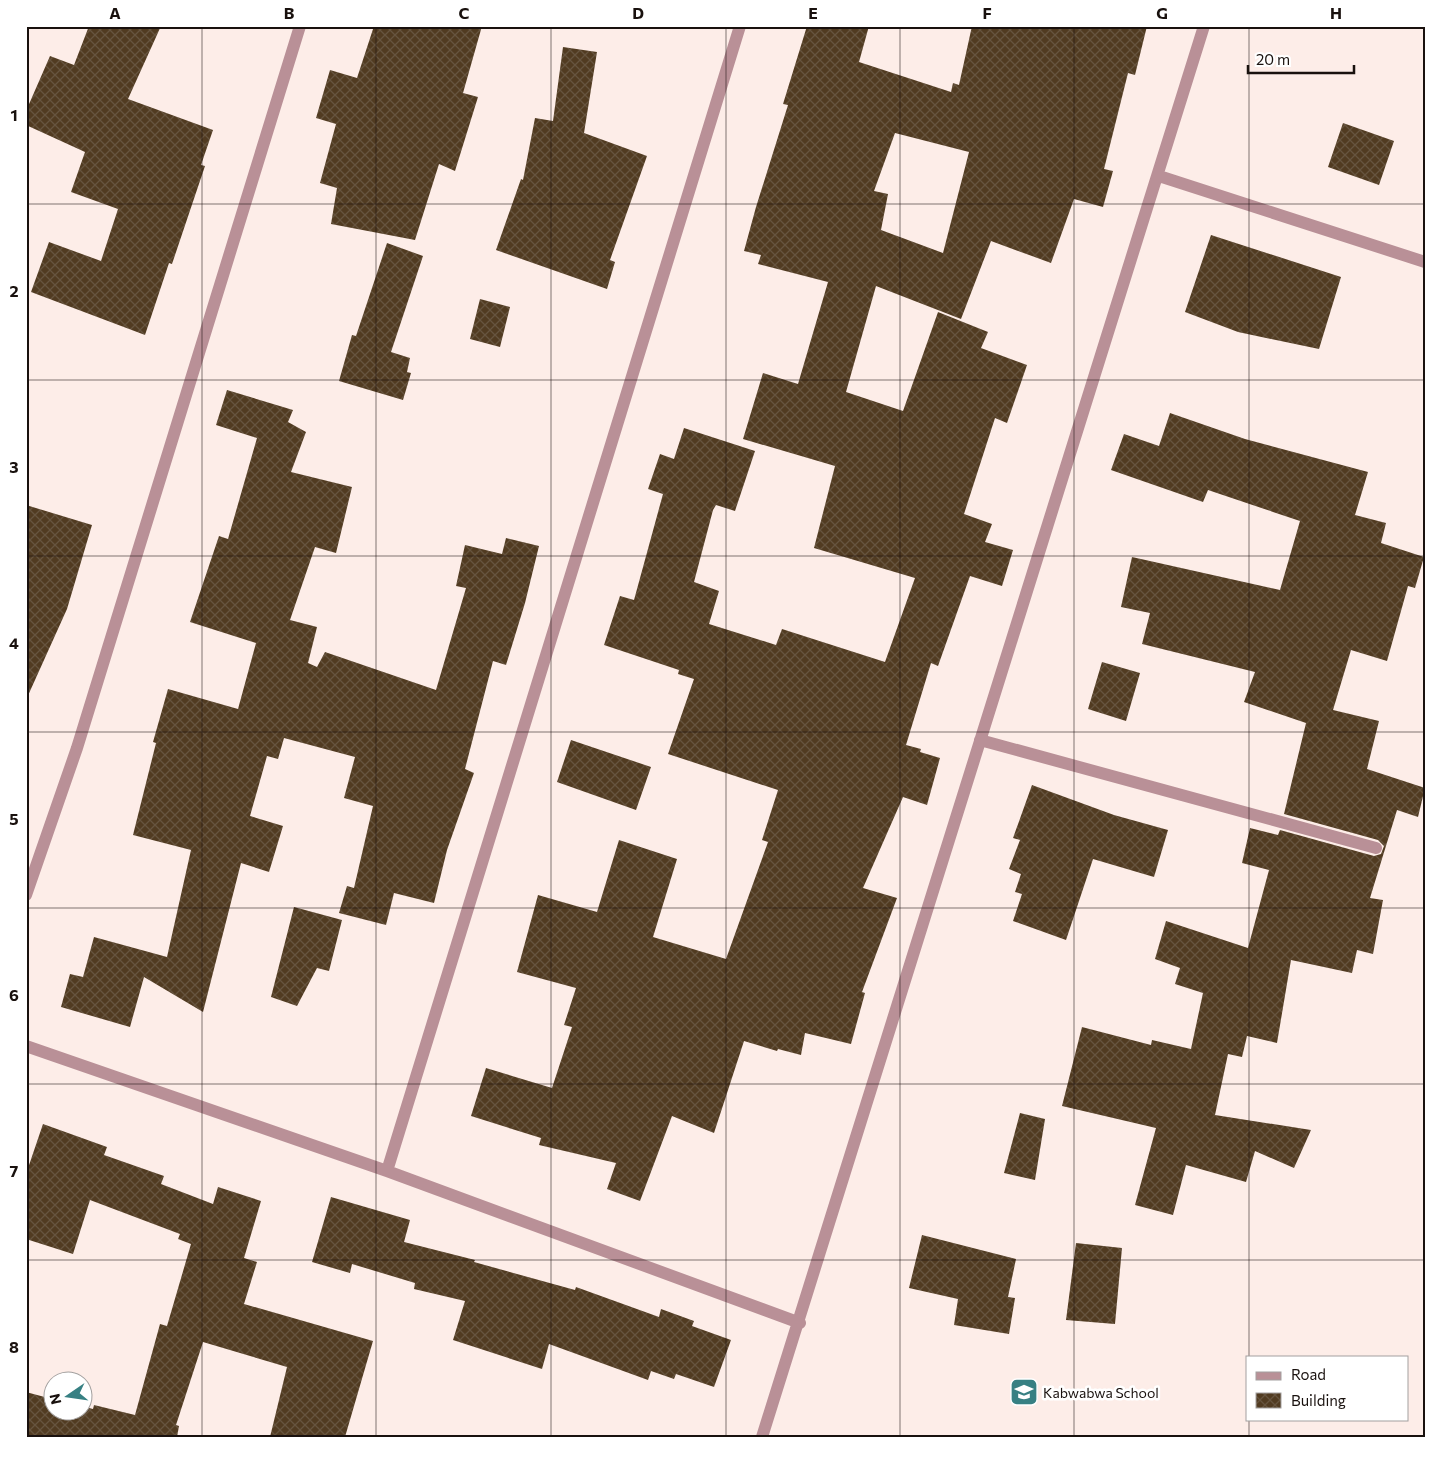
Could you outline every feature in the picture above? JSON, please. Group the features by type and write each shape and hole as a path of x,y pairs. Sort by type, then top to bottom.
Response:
{"street":[{"path":"26,895 76,748 300,26"},
{"path":"387,1171 740,26"},
{"path":"762,1437 800,1323 980,740 1159,176 1204,26"},
{"path":"1159,176 1425,262"},
{"path":"980,740 1376,848"},
{"path":"26,1046 387,1171 800,1323"}],"building":[{"path":"89,26 161,26 128,99 213,130 201,165 205,166 172,264 169,263 145,335 31,292 49,242 101,261 118,209 71,192 85,152 26,125 26,111 50,56 74,65"},
{"path":"374,26 482,26 463,93 478,97 455,171 439,164 415,240 331,224 337,188 320,183 336,124 316,118 330,70 357,78"},
{"path":"807,26 869,26 859,62 951,92 953,83 959,85 972,26 1147,26 1135,75 1128,73 1104,169 1113,171 1103,207 1074,199 1051,263 991,241 961,319 876,286 846,392 903,411 938,312 988,332 981,348 1027,365 1007,423 995,418 964,514 992,524 985,542 1013,550 1002,586 970,576 938,666 931,663 906,745 921,749 920,752 940,758 927,805 903,797 863,888 897,898 862,992 865,993 851,1044 805,1033 801,1055 778,1049 777,1051 744,1041 714,1133 672,1116 640,1201 607,1189 616,1163 539,1145 541,1138 471,1116 486,1068 552,1088 572,1027 564,1025 576,988 517,972 538,895 597,912 619,840 677,859 653,937 726,959 768,842 762,840 778,790 668,754 694,679 678,674 679,670 604,645 620,596 634,600 663,494 648,489 660,454 674,459 684,428 755,451 735,511 716,505 713,510 694,582 719,591 709,624 776,645 782,629 885,662 915,578 814,548 835,466 743,439 763,373 798,384 828,282 758,264 761,255 744,251 788,105 783,104","holes":["895,133 969,152 943,253 881,230 888,194 874,191"]},
{"path":"563,47 597,52 584,133 647,156 610,260 615,262 607,289 496,250 521,179 523,180 535,118 553,121"},
{"path":"1343,123 1394,141 1379,185 1328,167"},
{"path":"1211,235 1341,277 1319,349 1238,332 1185,312"},
{"path":"387,243 423,256 391,352 410,358 407,372 411,373 403,400 339,381 352,335 356,336"},
{"path":"480,299 510,307 500,347 470,339"},
{"path":"227,390 293,410 288,422 306,432 291,472 352,487 336,553 315,547 290,620 317,627 308,663 317,667 325,652 436,690 466,588 456,586 465,545 502,554 506,538 539,546 525,603 506,665 493,661 465,769 474,773 447,850 434,903 394,893 386,925 339,913 347,886 354,888 373,806 344,798 355,757 284,738 278,759 267,756 250,816 283,826 269,872 241,863 203,1012 144,977 130,1027 61,1007 70,974 83,977 94,937 167,957 191,850 133,835 156,743 153,742 168,689 238,709 256,643 190,622 219,536 228,539 257,438 216,425"},
{"path":"1170,413 1245,439 1368,472 1355,515 1386,523 1381,543 1424,557 1415,588 1408,586 1387,661 1351,650 1333,710 1379,721 1367,769 1425,788 1418,817 1397,810 1370,898 1383,900 1373,954 1357,950 1352,973 1291,960 1277,1043 1247,1036 1242,1057 1228,1054 1215,1115 1311,1130 1294,1168 1255,1151 1246,1182 1186,1165 1173,1215 1135,1205 1156,1128 1062,1106 1082,1027 1151,1045 1152,1040 1191,1049 1203,993 1175,984 1180,968 1155,959 1166,921 1248,948 1269,870 1242,863 1250,828 1278,835 1280,830 1374,856 1381,854 1384,846 1378,840 1284,814 1306,723 1244,702 1255,672 1142,644 1150,613 1121,607 1132,557 1280,590 1300,521 1208,490 1203,502 1111,470 1124,434 1159,446"},
{"path":"26,505 92,525 67,609 26,700"},
{"path":"1102,662 1140,673 1126,721 1088,709"},
{"path":"571,740 651,767 636,810 557,782"},
{"path":"1032,785 1114,815 1168,830 1154,877 1093,859 1066,940 1013,921 1022,894 1015,892 1021,874 1009,869 1020,840 1013,838"},
{"path":"294,907 342,920 329,971 317,968 297,1006 271,997"},
{"path":"1020,1113 1045,1119 1035,1180 1004,1173"},
{"path":"43,1124 107,1147 104,1155 164,1176 161,1184 213,1204 218,1187 261,1201 244,1258 257,1262 244,1304 373,1341 345,1437 270,1437 287,1367 203,1342 176,1425 179,1426 177,1437 26,1437 26,1392 42,1396 42,1420 92,1420 94,1405 135,1415 160,1324 167,1326 191,1244 178,1239 180,1234 90,1200 73,1254 26,1239 26,1174"},
{"path":"331,1197 410,1220 404,1242 475,1260 474,1262 575,1290 576,1287 659,1317 661,1309 694,1321 692,1326 731,1340 714,1387 676,1374 674,1379 651,1371 648,1380 549,1344 542,1369 453,1340 465,1301 414,1289 415,1283 352,1264 350,1273 312,1262"},
{"path":"922,1235 1016,1259 1008,1297 1015,1298 1009,1334 954,1325 958,1299 909,1288"},
{"path":"1076,1243 1122,1248 1115,1324 1066,1320"}],"place":[{"name":"Kabwabwa School","path":"1024,1392"}]}
